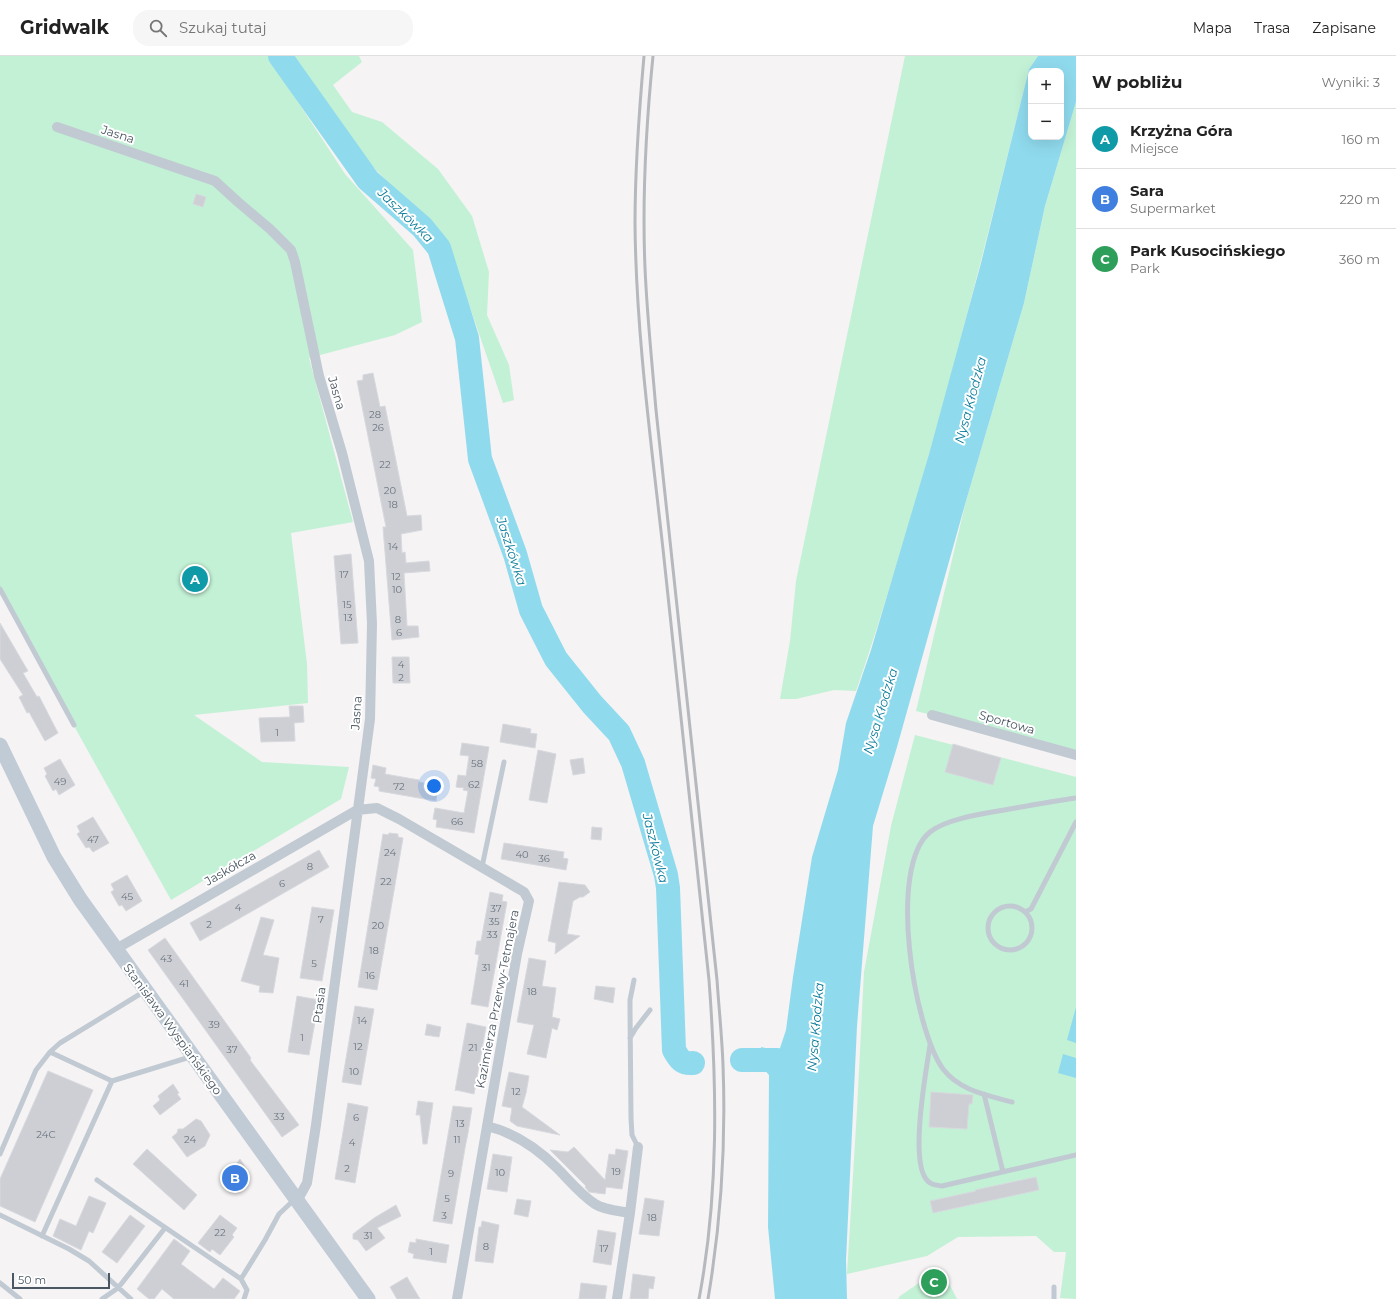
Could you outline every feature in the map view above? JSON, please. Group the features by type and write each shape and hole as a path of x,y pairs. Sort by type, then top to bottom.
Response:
{"main road":[{"name":"Stanisława Wyspiańskiego","path":"0,745 3,760 54,857 80,899 368,1299"}],"street":[{"name":"Jasna","path":"57,127 215,181 270,229 291,250 296,262 319,376 342,453 369,561 372,624 370,720 357,810"},
{"name":"Sportowa","path":"932,715 1076,755"},
{"name":"Kazimierza Przerwy-Tetmajera","path":"357,810 378,808 399,819 524,892 529,901 517,954 457,1299"},
{"name":"Jaskółcza","path":"116,949 357,810"},
{"name":"Ptasia","path":"296,1199 307,1183 316,1125 357,810"},
{"path":"487,1126 500,1129 529,1143 556,1167 581,1193 595,1204 611,1210 630,1213"},
{"path":"617,1299 638,1147"}],"lane":[{"path":"0,589 74,725"},
{"path":"482,867 504,762"},
{"path":"1012,1102 971,1091 958,1084 943,1070 930,1044 922,1020 911,968 908,930 908,894 912,868 918,849 929,832 944,823 983,814 1076,798"},
{"path":"1026,912 1031,909 1076,822"},
{"path":"1009,906 1015,906 1026,912 1032,929 1024,944 1018,948 1006,949 995,943 988,932 988,926 993,914 997,910 1009,906"},
{"path":"634,980 630,1000 631,1118 632,1135 638,1147"},
{"path":"0,1154 36,1070 50,1052 60,1043 146,990"},
{"path":"630,1039 636,1028 650,1010"},
{"path":"930,1044 921,1103 919,1147 922,1172 926,1180 932,1185 942,1186 1076,1155"},
{"path":"50,1052 112,1081 193,1056"},
{"path":"42,1236 112,1081"},
{"path":"984,1094 1003,1172"},
{"path":"97,1180 141,1212 241,1279 247,1290 244,1299"},
{"path":"241,1279 279,1214 296,1199"},
{"path":"0,1215 69,1249 89,1261 131,1299"},
{"path":"102,1299 118,1288 165,1228"},
{"path":"0,1283 20,1299"},
{"path":"1054,1287 1054,1299"}],"green space":[{"path":"0,56 268,56 345,174 413,250 422,322 395,335 309,358 353,522 291,533 307,664 308,703 194,715 262,762 349,767 341,799 171,900 0,593"},
{"path":"292,56 359,56 362,62 333,85 352,112 382,122 438,169 472,216 489,272 487,315 509,365 514,400 503,403 456,267 440,235 375,169 336,123"},
{"path":"905,56 1038,56 1030,68 1028,68 971,299 941,413 883,609 856,691 834,690 796,699 780,699 790,641 796,581"},
{"path":"1076,102 1076,752 916,711 966,501 1024,303 1045,206"},
{"path":"915,735 1076,777 1076,1299 1060,1298 1066,1252 1054,1252 1036,1236 958,1237 927,1256 847,1274 864,972 891,826"},
{"path":"941,1268 957,1299 898,1299 900,1296"}],"water":[{"name":"Nysa Kłodzka","path":"1038,56 1076,56 1076,102 1045,206 1024,303 873,826 857,1026 846,1260 847,1299 775,1299 768,1227 769,1075 760,1065 761,1047 779,1051 786,1030 812,857 838,770 846,723 871,650 929,454 981,263 1028,73 1028,140 1064,140 1064,68 1030,68"},
{"path":"1076,1007 1076,1043 1067,1040"},
{"path":"1063,1054 1076,1058 1076,1078 1058,1073"}],"building":[{"path":"196,194 206,197 203,207 193,204"},
{"path":"373,373 380,407 385,406 407,516 421,515 422,530 401,534 402,553 405,552 406,563 429,561 430,571 404,573 407,626 418,626 419,637 392,640 383,527 386,527 357,381 363,380 363,375"},
{"path":"351,554 358,643 341,644 334,556"},
{"path":"0,623 28,671 23,673 37,697 39,696 58,733 45,741 29,712 27,713 19,697 23,695 0,659"},
{"path":"392,657 409,657 410,683 393,683"},
{"path":"289,706 303,706 304,722 294,723 295,741 261,742 259,718 290,717"},
{"path":"503,724 531,729 530,733 537,734 535,748 500,742"},
{"path":"462,743 489,747 474,833 436,827 437,820 433,819 435,808 464,813 468,791 463,790 464,788 456,787 458,775 466,776 469,756 460,755"},
{"path":"953,744 1001,758 993,785 945,772"},
{"path":"538,750 556,754 547,803 529,800"},
{"path":"583,758 585,773 573,775 570,760"},
{"path":"60,759 75,785 59,795 56,789 53,791 45,776 47,774 44,768"},
{"path":"373,765 386,768 385,774 419,780 419,782 424,783 423,788 437,791 436,801 379,791 379,787 374,786 376,779 371,778"},
{"path":"93,817 109,843 93,852 89,847 86,848 77,834 80,832 77,826"},
{"path":"592,827 602,828 601,840 591,839"},
{"path":"389,833 398,834 398,837 403,838 377,990 358,987 383,834 388,835"},
{"path":"504,843 564,852 563,858 568,859 566,870 501,859"},
{"path":"319,850 329,867 200,941 190,923"},
{"path":"127,875 142,901 126,911 122,905 119,906 111,892 114,890 111,884"},
{"path":"559,882 585,885 590,892 573,901 567,934 580,936 555,954 556,943 548,941"},
{"path":"490,892 503,895 502,901 507,902 488,1007 471,1004 479,955 475,954 477,941 481,941"},
{"path":"312,907 334,910 322,981 300,978"},
{"path":"261,917 274,920 263,955 279,958 273,993 259,992 260,986 241,981"},
{"path":"165,938 251,1058 250,1060 299,1125 282,1137 148,950"},
{"path":"529,958 546,961 542,986 556,988 552,1017 560,1019 557,1030 552,1028 546,1058 527,1054 534,1025 517,1022"},
{"path":"596,986 615,988 613,1003 594,999"},
{"path":"297,996 319,1000 309,1055 288,1052"},
{"path":"355,1006 374,1009 361,1085 342,1082"},
{"path":"467,1023 486,1027 474,1094 455,1091"},
{"path":"427,1024 441,1027 439,1037 425,1035"},
{"path":"48,1071 93,1090 35,1222 0,1206 0,1179"},
{"path":"509,1072 529,1076 522,1107 560,1135 517,1126 510,1121 512,1108 502,1106"},
{"path":"173,1084 181,1099 160,1115 153,1106 160,1100 158,1096"},
{"path":"931,1092 973,1095 972,1104 969,1104 967,1129 929,1127"},
{"path":"418,1101 433,1103 427,1144 423,1144 420,1115 416,1115"},
{"path":"348,1103 368,1107 355,1183 335,1179"},
{"path":"453,1106 472,1108 452,1224 433,1221"},
{"path":"196,1119 201,1121 210,1135 205,1146 187,1157 172,1137 177,1133 178,1129 183,1129"},
{"path":"574,1147 605,1180 609,1154 615,1155 616,1149 628,1151 622,1189 606,1187 605,1194 589,1192 585,1187 586,1186 550,1150 568,1152"},
{"path":"147,1149 197,1195 184,1210 133,1164"},
{"path":"493,1154 512,1157 507,1192 487,1189"},
{"path":"240,1159 249,1173 234,1192 222,1182"},
{"path":"1036,1177 1039,1190 933,1213 930,1201"},
{"path":"89,1196 106,1203 93,1233 89,1231 81,1250 53,1236 60,1219 76,1226"},
{"path":"645,1198 664,1201 659,1236 639,1234"},
{"path":"517,1199 531,1201 528,1217 514,1214"},
{"path":"396,1205 401,1216 377,1228 385,1238 366,1251 358,1240 353,1239 353,1234 374,1218"},
{"path":"130,1215 145,1226 117,1263 102,1252"},
{"path":"220,1215 237,1228 232,1235 234,1237 220,1255 212,1249 210,1252 198,1243"},
{"path":"482,1221 499,1225 493,1263 475,1261 479,1227 481,1227"},
{"path":"598,1230 616,1233 611,1265 593,1262"},
{"path":"174,1239 190,1251 181,1264 214,1289 223,1278 240,1291 234,1299 174,1299 162,1289 154,1299 149,1299 137,1289"},
{"path":"416,1239 449,1245 446,1263 413,1258 414,1254 408,1252 410,1242 416,1243"},
{"path":"633,1274 655,1277 653,1289 649,1288 648,1299 630,1299"},
{"path":"407,1277 420,1299 397,1299 390,1287"},
{"path":"581,1283 607,1286 605,1299 579,1299"}],"waterway":[{"name":"Jaszkówka","path":"280,56 368,180 422,227 439,248 467,338 480,459 515,554 531,610 556,659 592,704 619,733 633,763 666,875 668,888 674,1050 683,1062 693,1063"},
{"name":"Jaszkówka","path":"742,1060 776,1060 794,1062"}],"railway":[{"path":"644,56 640,98 635,203 638,305 649,427 709,980 714,1060 715,1100 713,1180 706,1259 699,1299"},
{"path":"653,56 648,109 644,188 644,241 647,303 656,410 717,980 723,1054 724,1124 722,1182 708,1299"}],"place":[{"name":"Krzyżna Góra","path":"195,579"},
{"name":"Sara","path":"235,1178"},
{"name":"Park Kusocińskiego","path":"934,1282"}]}
